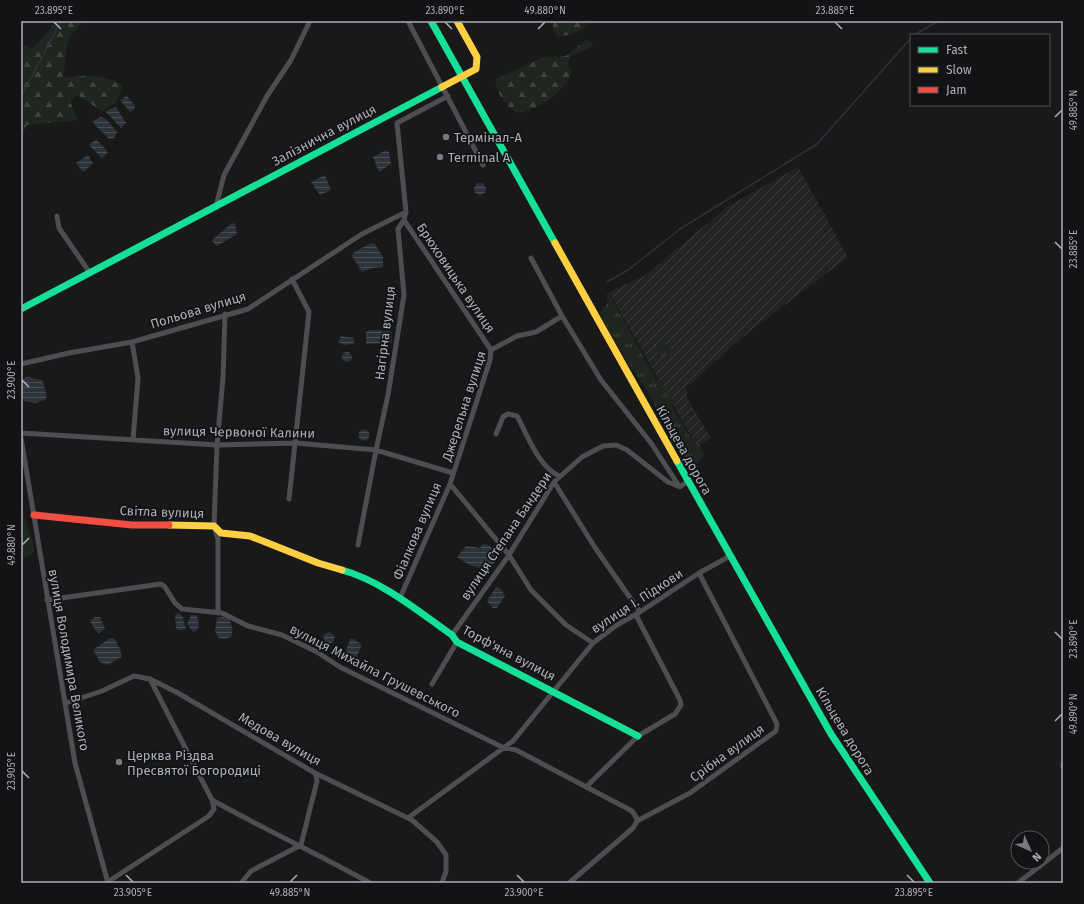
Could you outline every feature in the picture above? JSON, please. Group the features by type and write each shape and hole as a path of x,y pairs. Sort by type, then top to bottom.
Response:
{"main road":[{"name":"Кільцева дорога","path":"431,21 831,734 930,883"},
{"name":"Залізнична вулиця","path":"21,309 476,69 477,56 457,21"},
{"name":"Світла вулиця","path":"34,515 132,525 214,526 221,533 250,536 318,563 353,573"},
{"name":"Торф'яна вулиця","path":"353,573 400,598 452,635 457,642 553,690 638,736"}],"street":[{"path":"216,206 224,175 267,96 291,60 310,21"},
{"path":"408,21 483,165"},
{"name":"Брюховицька вулиця","path":"448,96 397,123 406,212 404,220 491,350"},
{"name":"Польова вулиця","path":"21,364 69,353 132,342 225,314 248,309 366,232 406,212"},
{"path":"57,216 60,228 90,273"},
{"name":"Нагірна вулиця","path":"358,545 388,395 404,295 398,229 404,220"},
{"path":"531,258 562,316 601,380 651,443 680,487 688,481"},
{"path":"290,499 309,312 292,279"},
{"path":"218,613 218,538 214,526 217,445 223,378 225,314"},
{"name":"Джерельна вулиця","path":"453,473 490,360 491,350 517,336 536,332 562,316"},
{"path":"132,342 138,378 133,440"},
{"path":"496,434 504,416 508,414 517,416 544,465 551,472 559,476"},
{"name":"вулиця Червоної Калини","path":"21,433 217,445 296,443 376,450 453,473"},
{"name":"вулиця Володимира Великого","path":"21,438 75,763 107,883"},
{"name":"вулиця Степана Бандери","path":"452,635 509,555 554,482 559,476 582,458 603,446 616,445 628,450 668,482 680,487"},
{"name":"Фіалкова вулиця","path":"400,598 450,484 453,473"},
{"path":"554,482 638,614 681,704 675,714 638,736 586,787"},
{"path":"450,484 509,555 531,590 566,625 593,643"},
{"name":"вулиця І. Підкови","path":"408,818 513,740 593,643 617,625 638,614 699,573 730,556"},
{"name":"Срібна вулиця","path":"569,883 633,828 637,821 690,793 776,730 777,724 699,573"},
{"name":"вулиця Михайла Грушевського","path":"47,600 161,584 165,587 175,603 182,609 218,613 248,626 282,635 317,652 340,667 502,747 516,750 632,811 637,821"},
{"path":"432,684 457,642"},
{"name":"Медова вулиця","path":"66,703 96,693 134,676 150,679 178,693 315,773 408,818 438,842 446,855 446,871 442,883"},
{"path":"107,883 209,816 214,809 212,800 150,679"},
{"path":"241,883 251,871 301,845 317,781 315,773"},
{"path":"212,800 252,822 301,845 370,883"},
{"path":"1018,883 1063,848"}],"shaded area":[{"path":"127,96 135,106 134,110 130,112 120,100"},
{"path":"116,107 126,123 121,128 105,111"},
{"path":"101,117 106,119 117,132 114,138 109,139 94,124 93,121"},
{"path":"96,139 108,152 102,158 89,145"},
{"path":"386,150 389,152 391,164 379,172 373,157"},
{"path":"88,155 93,163 85,171 82,171 76,163"},
{"path":"798,167 848,257 740,339 687,387 687,398 711,438 697,447 609,292 644,276 727,207"},
{"path":"325,175 331,190 320,195 311,182"},
{"path":"478,183 482,183 486,189 482,195 478,195 474,191 474,187"},
{"path":"232,223 235,224 237,234 217,246 212,241 213,239"},
{"path":"374,243 383,257 383,267 373,268 362,272 352,256 353,253 369,244"},
{"path":"370,330 390,331 392,333 391,343 366,344 366,332"},
{"path":"341,336 354,338 354,344 344,345 338,342"},
{"path":"345,352 349,352 351,353 351,361 345,362 342,359 342,355"},
{"path":"27,377 42,380 47,396 45,400 36,403 24,401 21,394 21,380"},
{"path":"364,429 368,431 370,435 368,439 364,441 360,439 358,435 360,431"},
{"path":"483,544 488,545 499,553 495,562 486,569 469,565 457,557 466,546 480,548"},
{"path":"496,587 501,589 505,596 497,608 493,608 487,601"},
{"path":"179,613 183,617 186,629 179,630 176,628 175,615"},
{"path":"191,615 196,615 199,622 197,630 193,632 187,624"},
{"path":"95,617 100,617 105,629 99,633 90,621"},
{"path":"223,617 229,619 232,626 231,637 224,639 219,638 215,631 217,618"},
{"path":"327,633 331,633 333,634 333,642 327,643 324,640 324,636"},
{"path":"110,638 114,638 120,649 122,657 107,665 100,662 93,650"},
{"path":"350,639 354,639 362,645 356,658 351,659 345,655"}],"green space":[{"path":"55,21 82,21 69,39 62,78 100,76 122,84 121,93 114,104 102,111 77,95 70,102 78,120 27,125 21,138 21,50 24,46 33,48 48,32"},
{"path":"553,21 592,21 581,30 571,34 556,36 553,28"},
{"path":"586,40 594,43 588,49 571,56 568,64 572,71 569,79 550,99 534,108 518,113 509,107 502,99 497,89 496,79 544,57 566,56"},
{"path":"609,293 656,380 659,380 674,403 671,406 695,445 699,443 704,455 698,463 694,465 685,462 648,392 620,351 599,312 606,305 606,295"},
{"path":"663,340 672,351 660,358 654,346"},
{"path":"21,506 35,550 30,556 21,560"}],"waterway":[{"path":"21,97 61,21"},
{"path":"916,34 938,21"},
{"path":"607,282 628,270 680,229 817,144 910,39"}],"traffic: fast":[{"path":"431,21 555,243"},
{"path":"21,309 442,87"},
{"path":"677,461 831,734 930,883"},
{"path":"342,570 371,581 385,589 452,635 457,642 638,736"}],"traffic: slow":[{"path":"442,87 476,69 477,57 457,21"},
{"path":"555,243 677,461"},
{"path":"169,525 214,526 221,533 250,536 318,563 342,570"}],"traffic: jam":[{"path":"34,515 132,525 169,525"}],"place":[{"name":"Термінал-А","path":"446,137"},
{"name":"Terminal A","path":"440,157"},
{"name":"Церква Різдва Пресвятої Богородиці","path":"119,762"}]}
